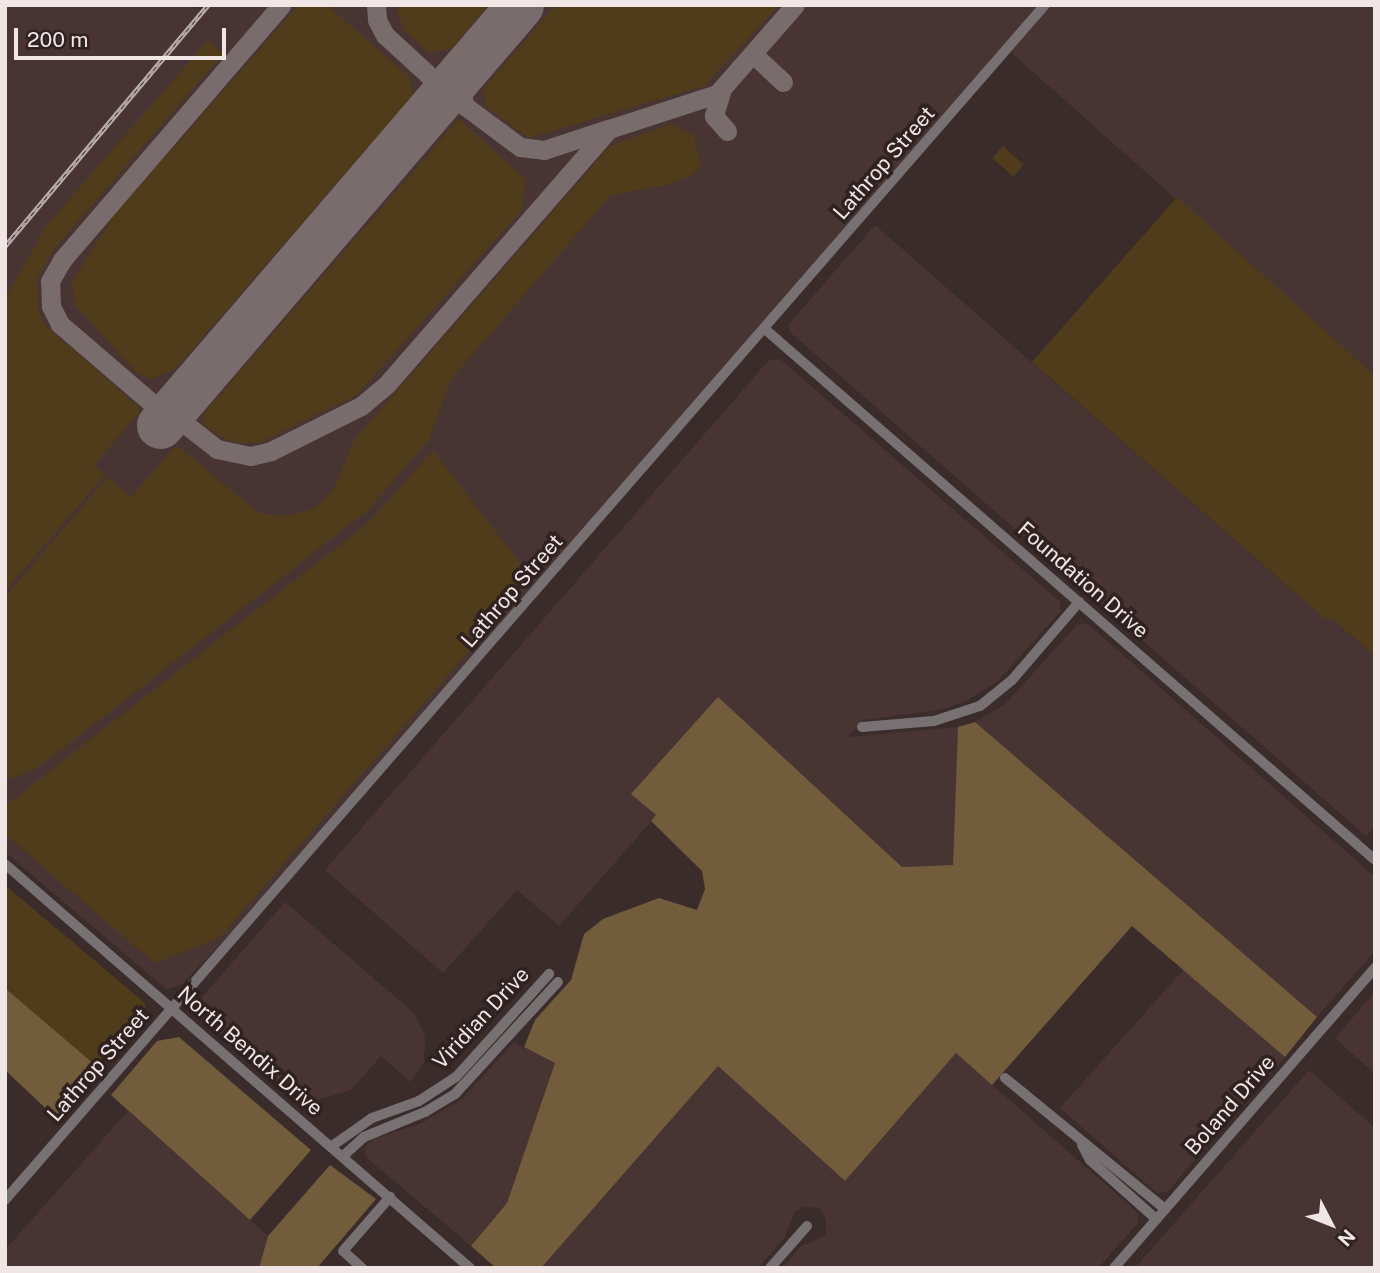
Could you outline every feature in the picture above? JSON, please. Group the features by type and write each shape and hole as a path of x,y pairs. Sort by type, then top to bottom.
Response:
{"street":[{"name":"Lathrop Street","path":"5,1200 766,330 1045,5"},
{"name":"Foundation Drive","path":"766,330 1375,860"},
{"path":"862,727 934,721 980,706 1005,687 1079,603"},
{"name":"North Bendix Drive","path":"5,864 470,1268"},
{"name":"Boland Drive","path":"1114,1268 1375,968"},
{"name":"Viridian Drive","path":"332,1146 357,1126 419,1101 456,1077 549,974"},
{"name":"Viridian Drive","path":"343,1156 364,1137 425,1112 455,1094 558,982"},
{"path":"1005,1078 1082,1145 1098,1151 1165,1209"},
{"path":"1082,1145 1090,1160 1156,1219"},
{"path":"362,1268 343,1251 390,1197"},
{"path":"770,1268 807,1226"}],"shaded area":[{"path":"5,5 194,5 200,10 204,5 1375,5 1375,376 1005,47 239,925 181,985 166,989 5,852"},
{"path":"299,5 327,5 407,75 414,94 175,369 152,379 137,373 76,306 72,282 117,211"},
{"path":"396,5 489,5 451,49 430,53 404,30"},
{"path":"556,5 779,5 704,86 529,138 488,108 483,89"},
{"path":"208,40 223,54 53,250 37,279 38,309 44,324 139,407 139,413 94,465 105,475 5,591 5,299 47,225"},
{"path":"459,119 526,180 521,211 357,395 261,442 237,444 213,433 204,423 203,414"},
{"path":"671,124 694,135 701,165 692,175 667,185 611,195 451,379 429,440 367,511 57,753 32,771 5,780 5,597 108,477 131,497 176,445 259,513 290,516 315,508 334,488 355,439 610,146"},
{"path":"1003,146 1024,165 1013,177 992,158"},
{"path":"1177,197 1375,376 1375,656 1330,617 1326,620 1032,362"},
{"path":"875,225 1326,620 1329,616 1375,656 1375,826 1366,836 790,332 789,324"},
{"path":"780,359 1060,602 1060,612 999,680 967,701 938,710 863,720 848,737 958,727 953,865 902,867 718,698 632,794 656,816 559,926 517,890 443,973 325,870 769,360"},
{"path":"433,450 532,579 219,938 154,963 5,834 5,806 368,523"},
{"path":"1088,624 1375,877 1375,951 1317,1017 975,722 1005,704 1077,625"},
{"path":"718,697 902,867 953,865 958,727 975,722 1317,1017 1285,1057 1132,926 992,1085 956,1053 845,1181 718,1066 541,1268 496,1268 471,1246 507,1203 555,1063 524,1047 535,1020 571,980 584,934 603,919 659,898 697,910 705,889 702,871 651,821 656,815 631,794"},
{"path":"5,885 145,1003 146,1019 101,1070 5,988"},
{"path":"285,902 414,1013 425,1036 424,1063 410,1082 381,1056 351,1090 300,1105 196,1014 196,1004"},
{"path":"1185,968 1285,1057 1167,1192 1157,1193 1060,1108"},
{"path":"5,988 101,1070 59,1121 5,1070"},
{"path":"1375,992 1375,1074 1335,1038"},
{"path":"179,1037 311,1150 250,1220 111,1095 157,1041"},
{"path":"514,1042 555,1063 507,1203 471,1246 366,1157 365,1147 373,1139 422,1123 462,1099"},
{"path":"956,1053 1138,1213 1138,1223 1098,1268 783,1268 800,1247 826,1235 826,1220 820,1209 804,1206 795,1211 785,1237 758,1268 540,1268 718,1066 845,1181"},
{"path":"1309,1070 1375,1128 1375,1268 1135,1268"},
{"path":"128,1111 268,1236 259,1268 5,1268 5,1250"},
{"path":"330,1165 376,1199 317,1268 259,1268 268,1236"}],"taxiway":[{"path":"168,417 60,324 51,306 50,281 62,260 281,5"},
{"path":"376,5 377,20 385,35 434,80 446,80 465,69"},
{"path":"171,413 217,449 250,456 271,451 361,406 388,383 609,129 717,94 795,5"},
{"path":"753,54 783,82"},
{"path":"465,69 460,89 465,106 520,147 544,150 608,129"},
{"path":"722,89 714,116 727,131"}],"runway":[{"path":"160,425 520,5"}],"railway":[{"path":"5,246 208,5"}]}
